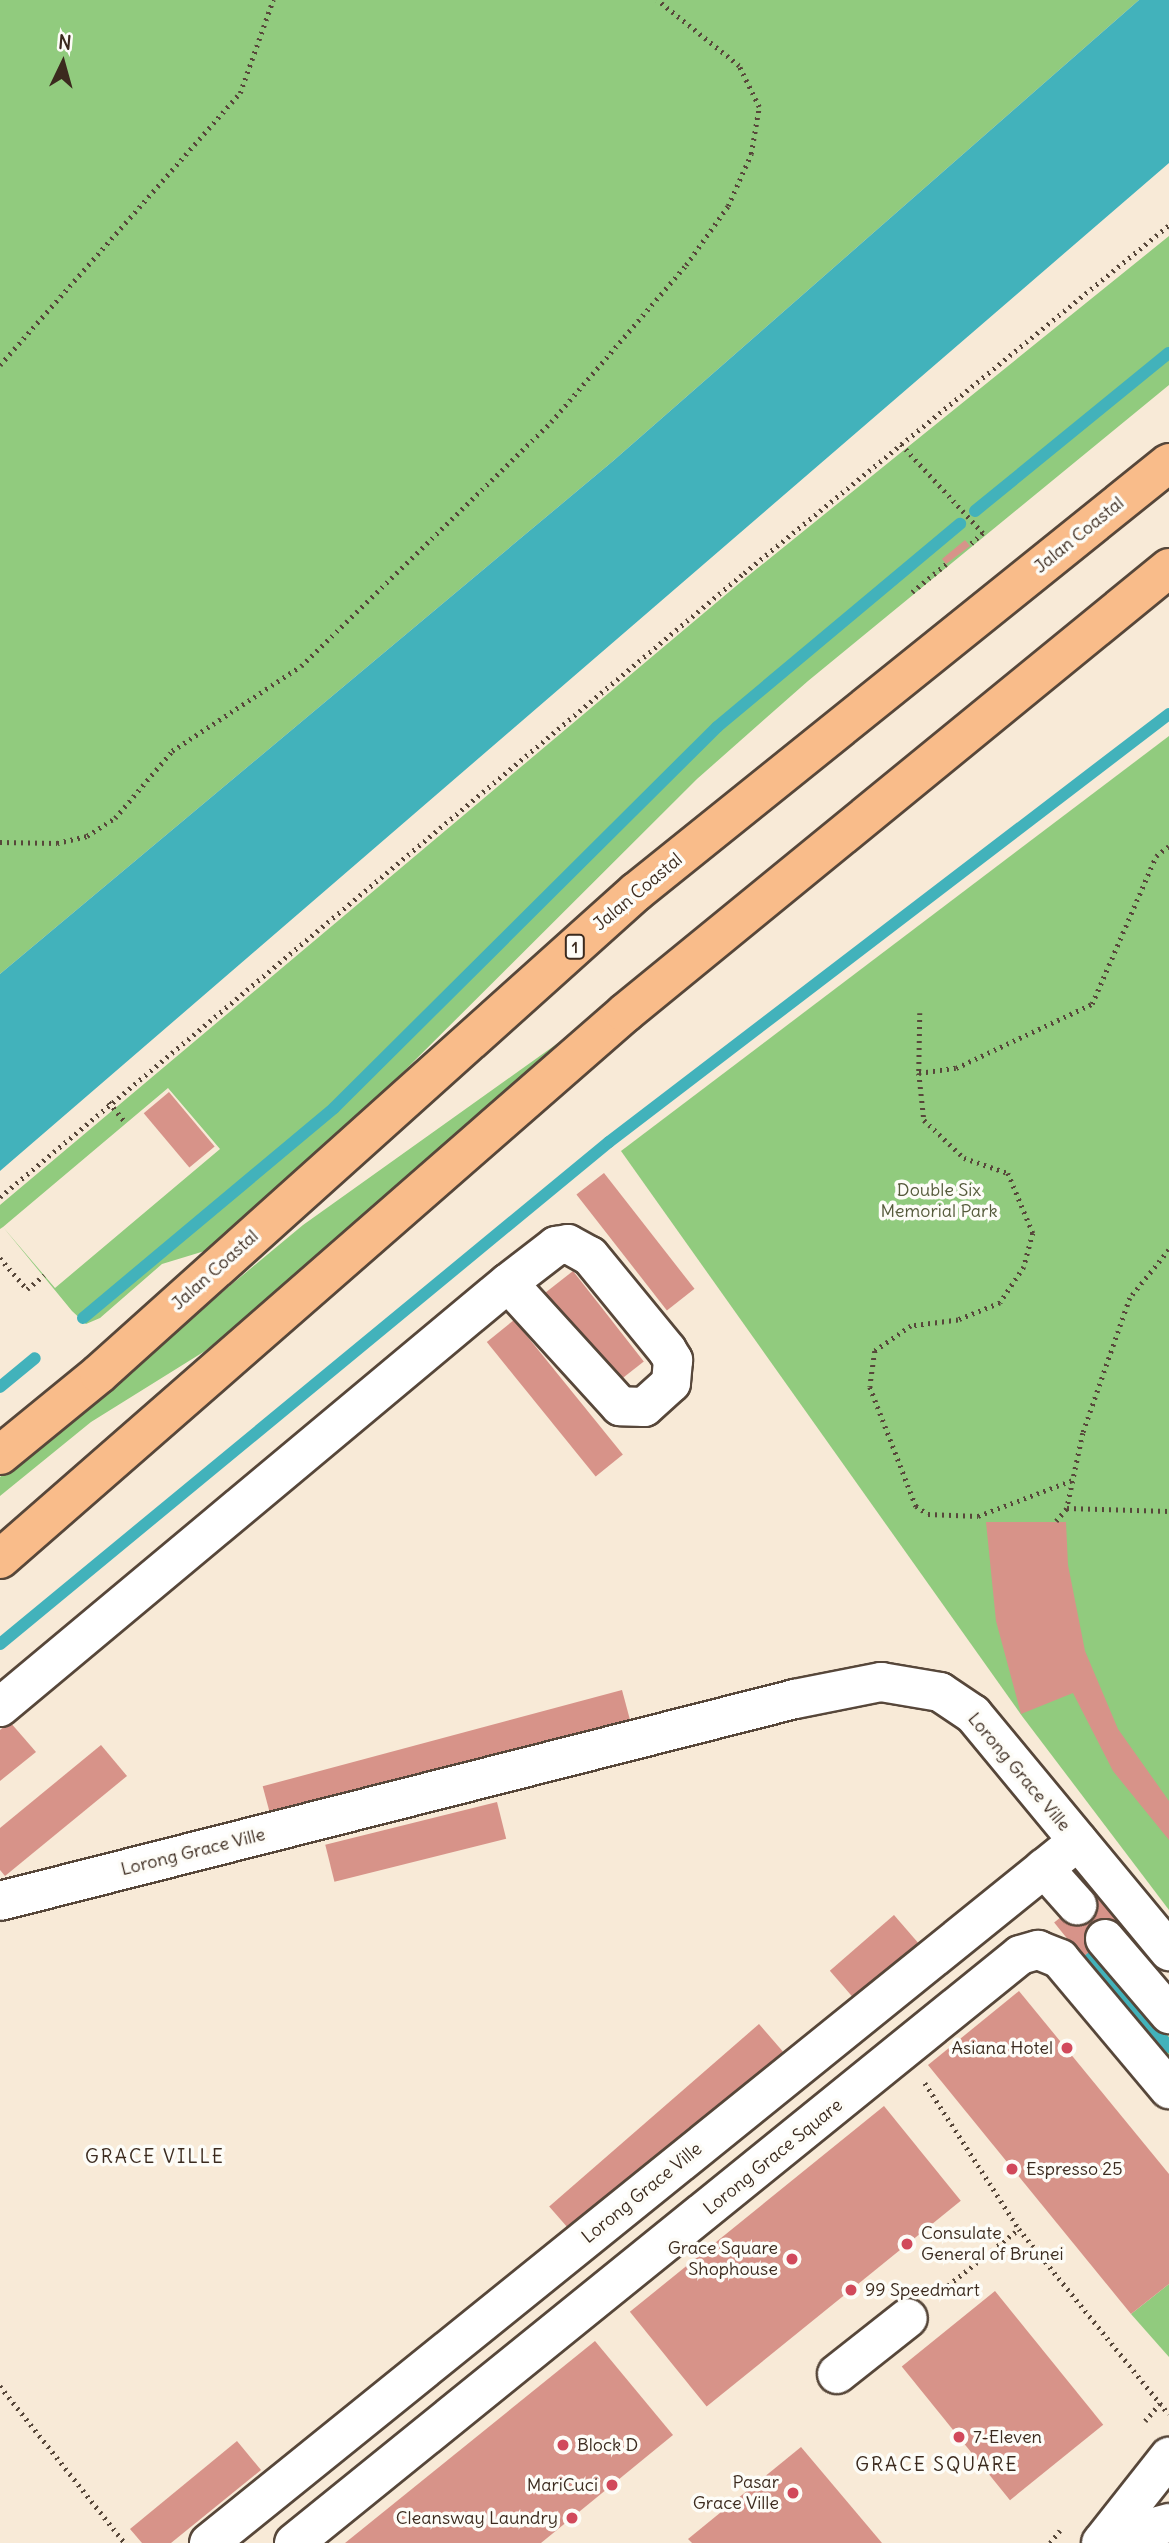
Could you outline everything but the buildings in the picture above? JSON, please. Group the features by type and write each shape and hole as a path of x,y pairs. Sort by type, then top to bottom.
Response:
{"highway":[{"name":"Jalan Coastal","path":"0,1455 99,1374 636,892 1169,463"},
{"path":"0,1559 625,1013 1169,568"}],"street":[{"path":"0,1707 508,1283"},
{"name":"Lorong Grace Ville","path":"0,1901 781,1702 881,1682 940,1692 973,1714 1078,1841 209,2543"},
{"path":"1078,1841 1169,1951"},
{"path":"1044,1868 1077,1905"},
{"path":"1105,1940 1156,1974 1169,2014"},
{"name":"Lorong Grace Square","path":"294,2543 1020,1955 1038,1950 1060,1959 1169,2089"},
{"path":"837,2374 908,2318"},
{"path":"1102,2542 1169,2457"},
{"path":"1102,2542 1169,2523"}],"path":[{"path":"0,365 145,195 240,93 273,0"},
{"path":"0,842 57,842 87,836 115,818 172,751 301,666 551,422 685,265 728,206 751,154 759,107 738,66 657,0"},
{"path":"0,1196 109,1102 901,444 1169,225"},
{"path":"901,444 983,533 970,545"},
{"path":"912,592 946,564"},
{"path":"919,1073 956,1068 1092,1004 1156,856 1169,846"},
{"path":"920,1013 919,1073 924,1120 964,1158 1008,1173 1033,1233 1024,1267 1000,1303 958,1320 911,1326 875,1351 870,1387 916,1506 928,1514 978,1516 1073,1480"},
{"path":"109,1102 127,1123"},
{"path":"1056,1521 1067,1508 1083,1433 1130,1298 1169,1250"},
{"path":"0,1258 27,1289 44,1275"},
{"path":"1067,1508 1169,1511"},
{"path":"922,2078 952,2118 1019,2229 1169,2414"},
{"path":"908,2318 1019,2229"},
{"path":"0,2386 125,2543"}],"green space":[{"path":"0,0 1139,0 613,461 0,974"},
{"path":"1169,236 1169,385 808,681 697,779 348,1127 208,1250 162,1264 100,1318 86,1324 72,1311 3,1227 0,1229 0,1205 748,576","holes":["168,1088 220,1149 55,1288 3,1227"]},
{"name":"Double Six Memorial Park","path":"1169,736 1169,1910 1022,1716 621,1151"},
{"path":"820,856 205,1351 91,1422 0,1496 0,1477 303,1225"},
{"path":"1158,2024 1169,2037 1169,2066 1143,2036"},
{"path":"1169,2284 1169,2357 1131,2314"}],"water":[{"path":"1139,0 1169,0 1169,163 0,1171 0,974 613,461"}],"waterway":[{"path":"975,511 1169,353"},
{"path":"83,1318 334,1108 717,727 960,524"},
{"path":"0,1644 609,1142 1169,714"},
{"path":"0,1387 35,1358"},
{"path":"1088,1952 1169,2047"}],"place":[{"name":"Asiana Hotel","path":"1067,2048"},
{"name":"Espresso 25","path":"1012,2169"},
{"name":"Consulate General of Brunei","path":"907,2244"},
{"name":"Grace Square Shophouse","path":"792,2259"},
{"name":"99 Speedmart","path":"851,2290"},
{"name":"7-Eleven","path":"959,2437"},
{"name":"Block D","path":"563,2445"},
{"name":"MariCuci","path":"612,2485"},
{"name":"Pasar Grace Ville","path":"793,2493"},
{"name":"Cleansway Laundry","path":"572,2518"}],"district":[{"name":"GRACE VILLE","path":"155,2157"},
{"name":"GRACE SQUARE","path":"937,2465"}]}
